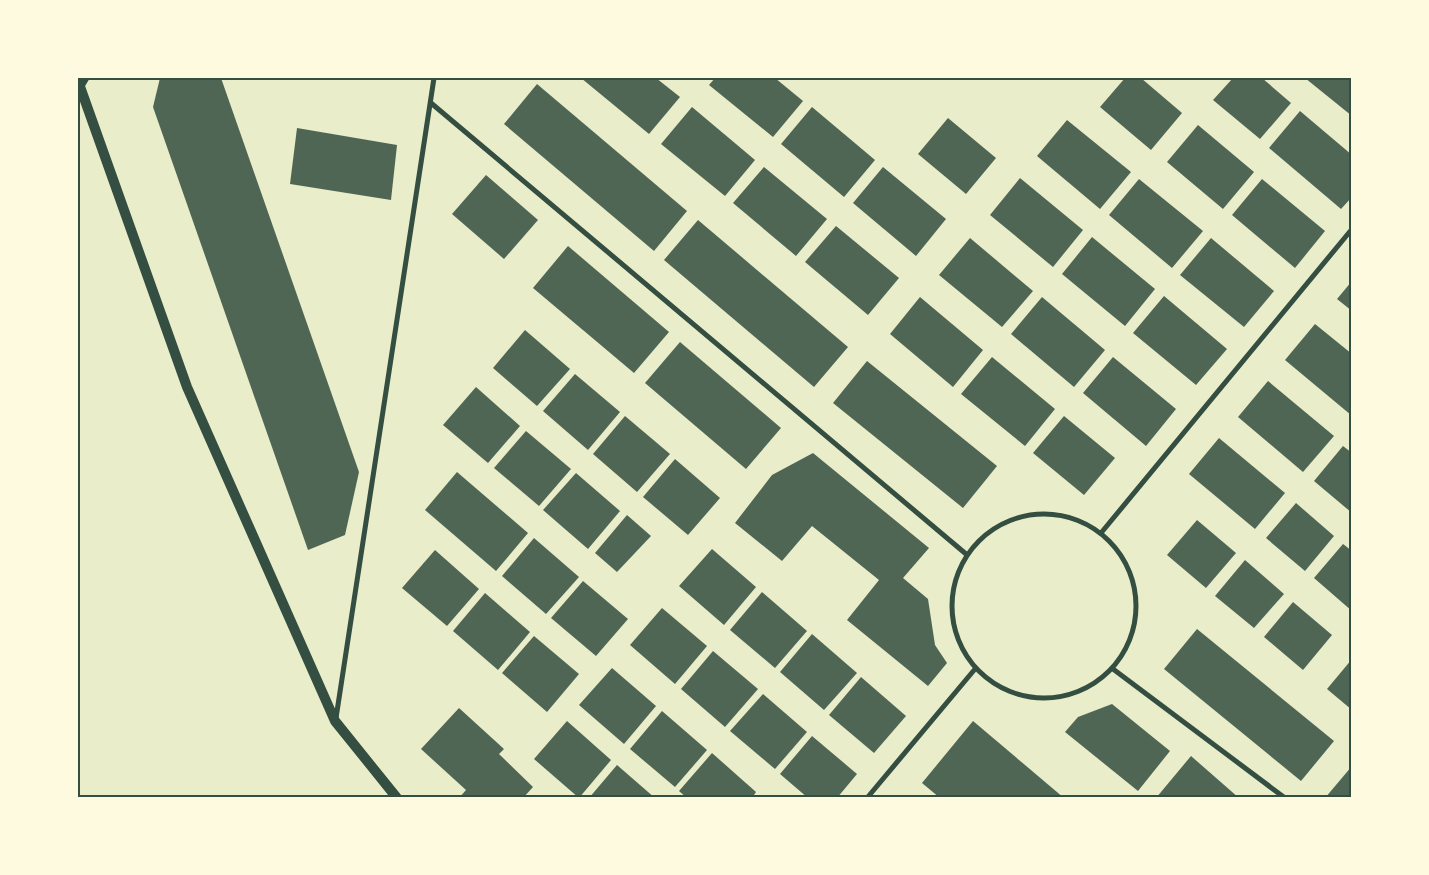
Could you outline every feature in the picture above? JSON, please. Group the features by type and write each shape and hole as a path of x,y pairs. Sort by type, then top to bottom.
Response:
{"main road":[{"path":"79,85 187,387 335,721 396,798"}],"street":[{"path":"79,85 87,78"},
{"path":"335,721 434,78"},
{"path":"431,102 966,554"},
{"path":"1101,533 1352,228"},
{"path":"1044,513 1074,518 1101,533 1122,555 1134,583 1137,613 1130,643 1113,669 1089,688 1067,696 1060,698 1029,698 1000,688 975,669 958,643 951,613 953,582 966,554 987,532 1014,518 1029,515 1044,513"},
{"path":"867,798 975,669"},
{"path":"1113,669 1285,798"}],"building":[{"path":"160,78 221,78 359,472 345,535 308,550 153,107"},
{"path":"581,78 656,78 680,97 649,134"},
{"path":"715,78 775,78 803,101 773,137 709,85"},
{"path":"1125,78 1141,78 1182,113 1151,150 1100,107"},
{"path":"1233,78 1262,78 1291,103 1260,139 1213,100"},
{"path":"1305,78 1352,78 1352,116"},
{"path":"537,84 687,211 654,251 504,124"},
{"path":"692,107 755,160 725,196 661,144"},
{"path":"812,107 875,160 844,197 781,144"},
{"path":"1300,111 1352,155 1352,197 1341,209 1269,148"},
{"path":"948,118 996,158 966,194 918,154"},
{"path":"1067,120 1131,172 1100,209 1037,156"},
{"path":"1198,125 1254,172 1223,209 1167,162"},
{"path":"297,128 397,145 391,200 290,184"},
{"path":"764,167 827,219 796,256 733,203"},
{"path":"883,167 946,219 916,256 853,203"},
{"path":"486,175 538,220 504,259 452,214"},
{"path":"1020,178 1083,230 1053,267 990,215"},
{"path":"1139,179 1203,231 1172,268 1109,215"},
{"path":"1262,179 1325,231 1295,268 1232,215"},
{"path":"698,220 848,347 814,387 664,260"},
{"path":"836,226 899,278 868,315 805,262"},
{"path":"1092,237 1155,289 1125,326 1062,274"},
{"path":"970,238 1033,291 1002,327 939,275"},
{"path":"1211,238 1274,291 1244,327 1180,275"},
{"path":"568,246 669,332 634,373 533,288"},
{"path":"1352,281 1352,311 1337,299"},
{"path":"1164,296 1227,349 1196,385 1133,333"},
{"path":"920,297 983,350 953,387 890,334"},
{"path":"1042,297 1105,350 1074,387 1011,334"},
{"path":"1315,324 1352,354 1351,415 1285,360"},
{"path":"525,330 570,369 537,406 493,368"},
{"path":"680,342 781,428 746,469 645,383"},
{"path":"992,357 1055,409 1025,446 961,394"},
{"path":"1113,357 1176,409 1146,446 1083,393"},
{"path":"867,361 997,466 963,508 833,403"},
{"path":"575,374 620,412 588,450 543,411"},
{"path":"1268,381 1334,436 1303,472 1238,417"},
{"path":"476,387 520,426 488,463 443,425"},
{"path":"625,416 670,454 637,492 593,454"},
{"path":"1064,416 1115,458 1084,495 1033,453"},
{"path":"526,431 571,469 539,506 494,468"},
{"path":"1219,438 1285,493 1255,529 1189,474"},
{"path":"1343,446 1352,453 1352,513 1314,481"},
{"path":"813,453 929,548 903,578 928,599 935,645 947,663 928,686 847,620 879,580 812,526 782,561 735,523 772,475"},
{"path":"675,459 720,498 688,535 643,497"},
{"path":"457,472 528,533 496,571 425,510"},
{"path":"576,473 620,511 588,549 543,510"},
{"path":"1296,503 1334,536 1305,571 1266,538"},
{"path":"627,515 651,536 617,572 595,553"},
{"path":"1197,520 1236,553 1206,588 1167,555"},
{"path":"534,538 579,577 546,614 502,576"},
{"path":"1343,544 1352,551 1352,611 1314,578"},
{"path":"712,549 756,587 724,625 679,586"},
{"path":"435,550 479,589 447,626 402,588"},
{"path":"1245,560 1284,594 1254,628 1215,596"},
{"path":"583,581 628,619 596,656 551,618"},
{"path":"762,592 807,631 775,668 730,630"},
{"path":"485,593 530,632 498,670 453,631"},
{"path":"1293,602 1332,635 1303,670 1264,637"},
{"path":"662,608 707,646 675,684 630,645"},
{"path":"1197,629 1334,741 1301,781 1164,669"},
{"path":"812,634 857,673 824,710 780,672"},
{"path":"534,636 579,674 547,712 502,673"},
{"path":"713,651 758,689 725,727 681,689"},
{"path":"1352,659 1352,710 1327,689"},
{"path":"612,668 656,706 624,744 579,705"},
{"path":"861,677 906,716 874,753 829,715"},
{"path":"763,694 807,732 775,769 730,731"},
{"path":"1112,704 1170,751 1138,791 1065,732 1078,717"},
{"path":"459,708 504,749 499,754 533,787 523,798 459,798 466,790 421,749"},
{"path":"662,711 707,750 675,787 630,749"},
{"path":"567,721 611,760 579,798 534,759"},
{"path":"973,721 1064,798 940,798 922,783"},
{"path":"812,736 857,774 837,798 808,798 780,774"},
{"path":"712,753 756,792 752,798 687,798 679,791"},
{"path":"1191,756 1239,798 1156,798"},
{"path":"617,765 655,798 589,798"},
{"path":"1352,766 1352,798 1325,798"}]}
